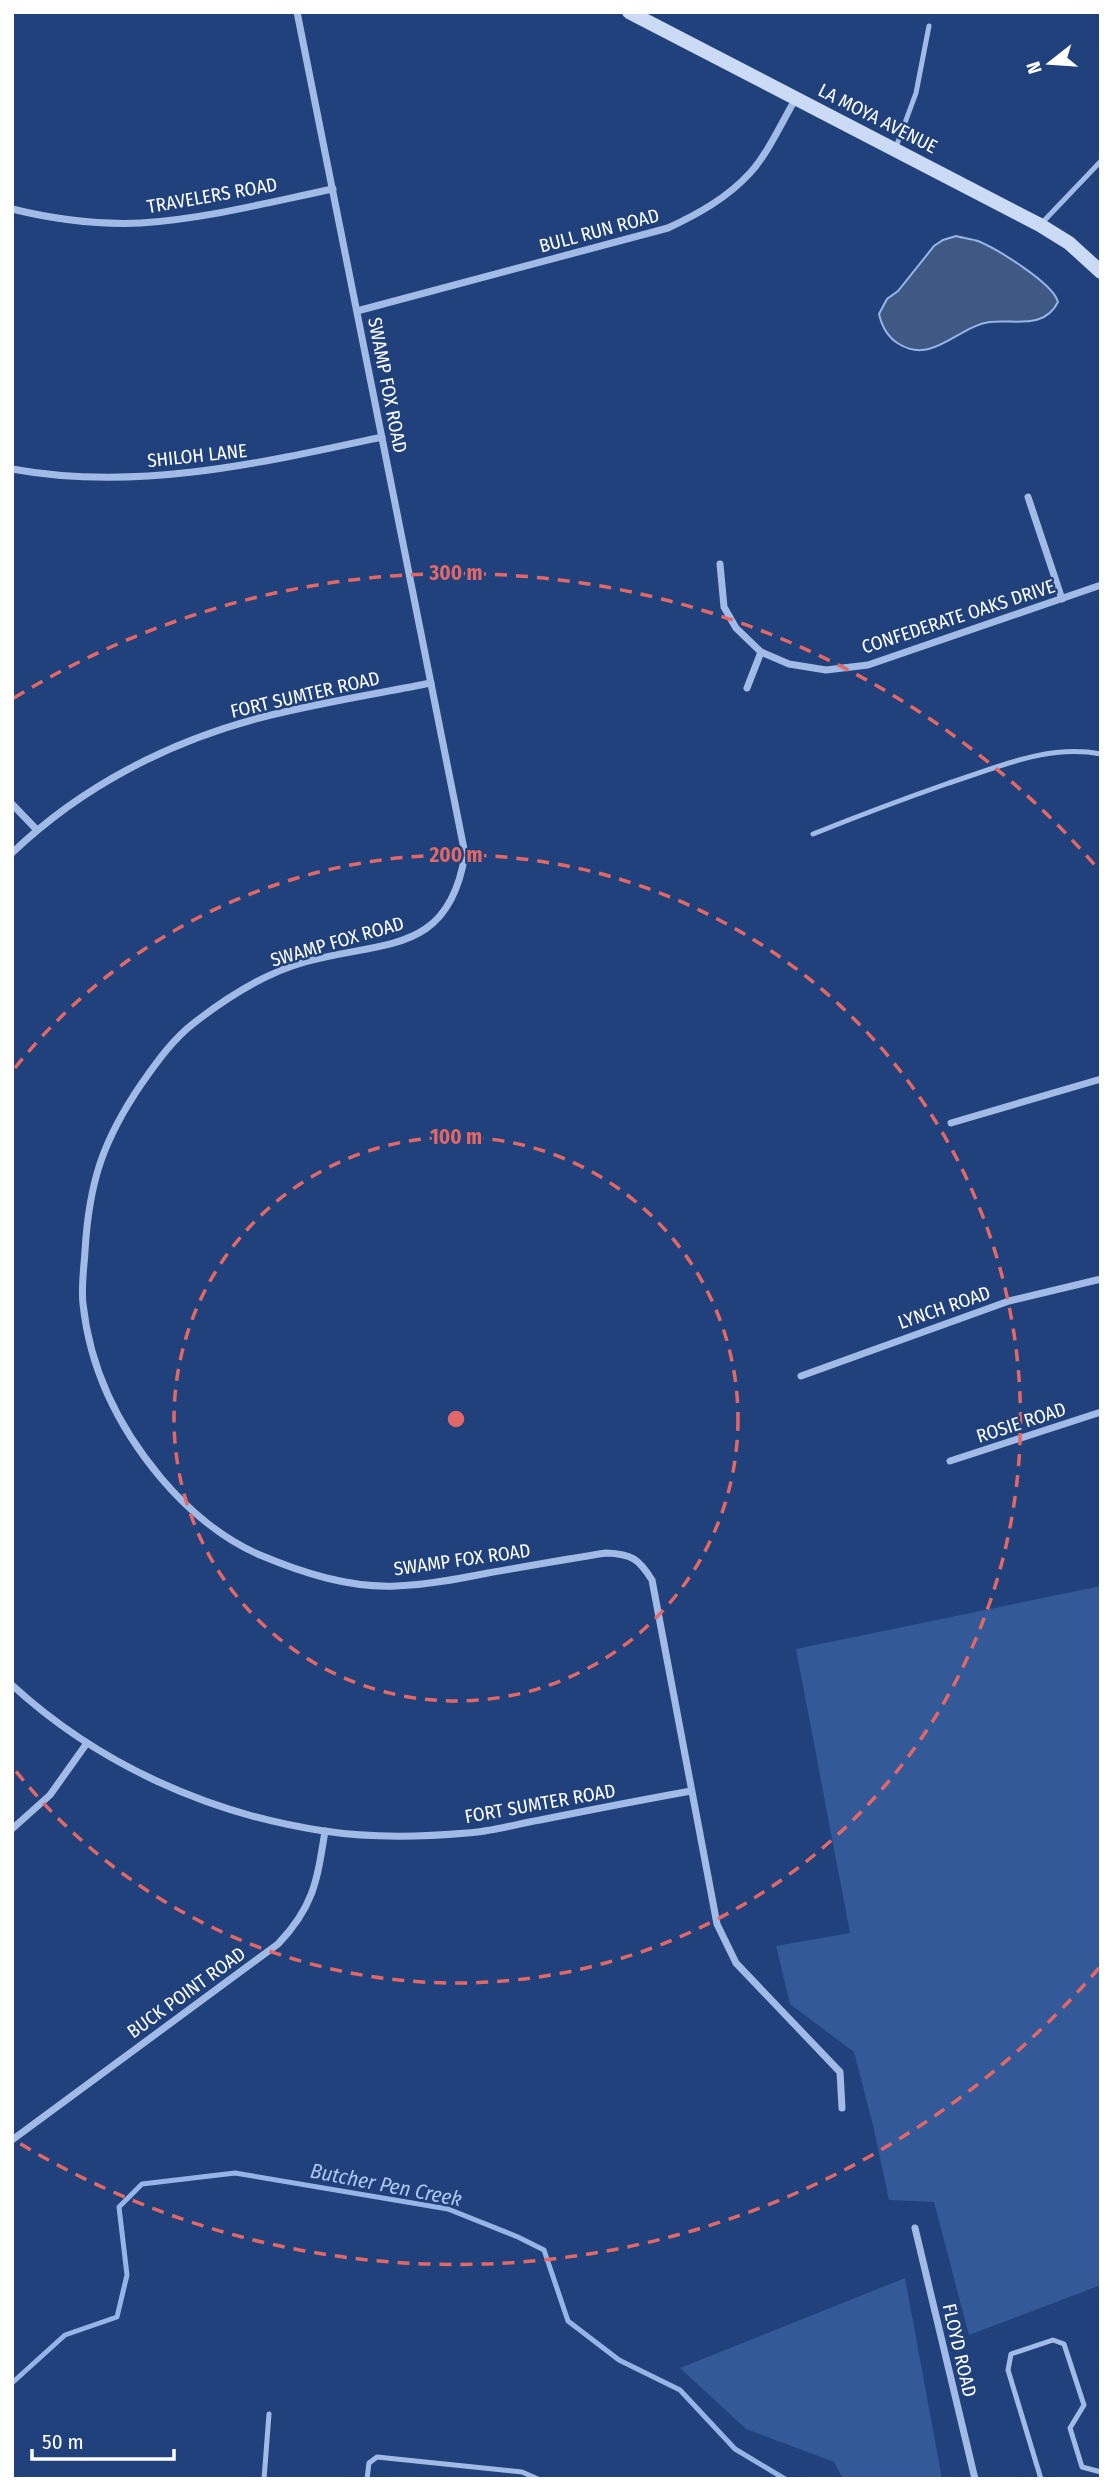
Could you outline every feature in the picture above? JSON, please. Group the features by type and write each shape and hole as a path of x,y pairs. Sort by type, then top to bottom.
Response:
{"street":[{"name":"SWAMP FOX ROAD","path":"297,12 464,854 460,880 448,907 432,925 411,938 385,946 304,962 265,978 191,1025 163,1053 122,1113 99,1162 87,1210 82,1301 89,1341 106,1393 123,1427 146,1461 176,1496 209,1525 254,1552 302,1572 346,1582 393,1587 437,1583 607,1553 625,1554 642,1563 652,1580 717,1924 736,1963 840,2072 842,2108"},
{"name":"LA MOYA AVENUE","path":"638,14 1040,225 1069,243 1101,272"},
{"name":"BULL RUN ROAD","path":"357,311 668,228 724,197 751,172 797,97"},
{"name":"TRAVELERS ROAD","path":"12,209 90,221 141,223 200,215 333,189"},
{"name":"SHILOH LANE","path":"12,469 96,477 159,476 252,465 382,437"},
{"path":"1028,497 1062,599"},
{"name":"CONFEDERATE OAKS DRIVE","path":"720,564 724,607 736,628 761,652 789,664 826,670 868,665 1101,585"},
{"path":"747,688 761,652"},
{"name":"FORT SUMTER ROAD","path":"12,853 37,830 99,786 174,746 264,717 431,683"},
{"path":"12,804 37,830"},
{"path":"951,1123 1101,1079"},
{"name":"LYNCH ROAD","path":"801,1376 1009,1301 1101,1279"},
{"name":"ROSIE ROAD","path":"950,1461 1101,1412"},
{"name":"FORT SUMTER ROAD","path":"12,1685 87,1743 161,1784 215,1805 326,1831 384,1835 469,1833 691,1791"},
{"path":"12,1829 50,1795 87,1743"},
{"name":"BUCK POINT ROAD","path":"12,2140 278,1944 296,1925 312,1894 317,1882 326,1831"},
{"name":"FLOYD ROAD","path":"915,2228 975,2479"}],"lane":[{"path":"895,150 916,93 929,26"},
{"path":"1040,225 1101,161"},
{"path":"813,834 895,802 1017,760 1070,751 1101,754"},
{"path":"1041,2479 1008,2370 1011,2354 1053,2340 1064,2344 1084,2406 1070,2428 1082,2467 1101,2472"},
{"path":"264,2479 270,2414"},
{"path":"367,2479 369,2463 377,2457 522,2472 538,2479"}],"shaded area":[{"path":"956,236 978,241 998,251 1036,276 1054,294 1058,302 1045,317 1037,320 978,325 923,350 899,344 886,331 879,314 887,299 898,291 934,246"},
{"path":"1101,1586 1101,2285 969,2335 934,2202 889,2200 854,2052 790,2004 776,1946 850,1933 796,1649"},
{"path":"905,2278 942,2479 843,2479 834,2462 746,2429 680,2368"}],"waterway":[{"name":"Butcher Pen Creek","path":"12,2383 65,2335 117,2317 127,2275 119,2207 142,2184 235,2173 448,2209 544,2250 568,2321 619,2360 680,2390 735,2449 785,2479"}]}
